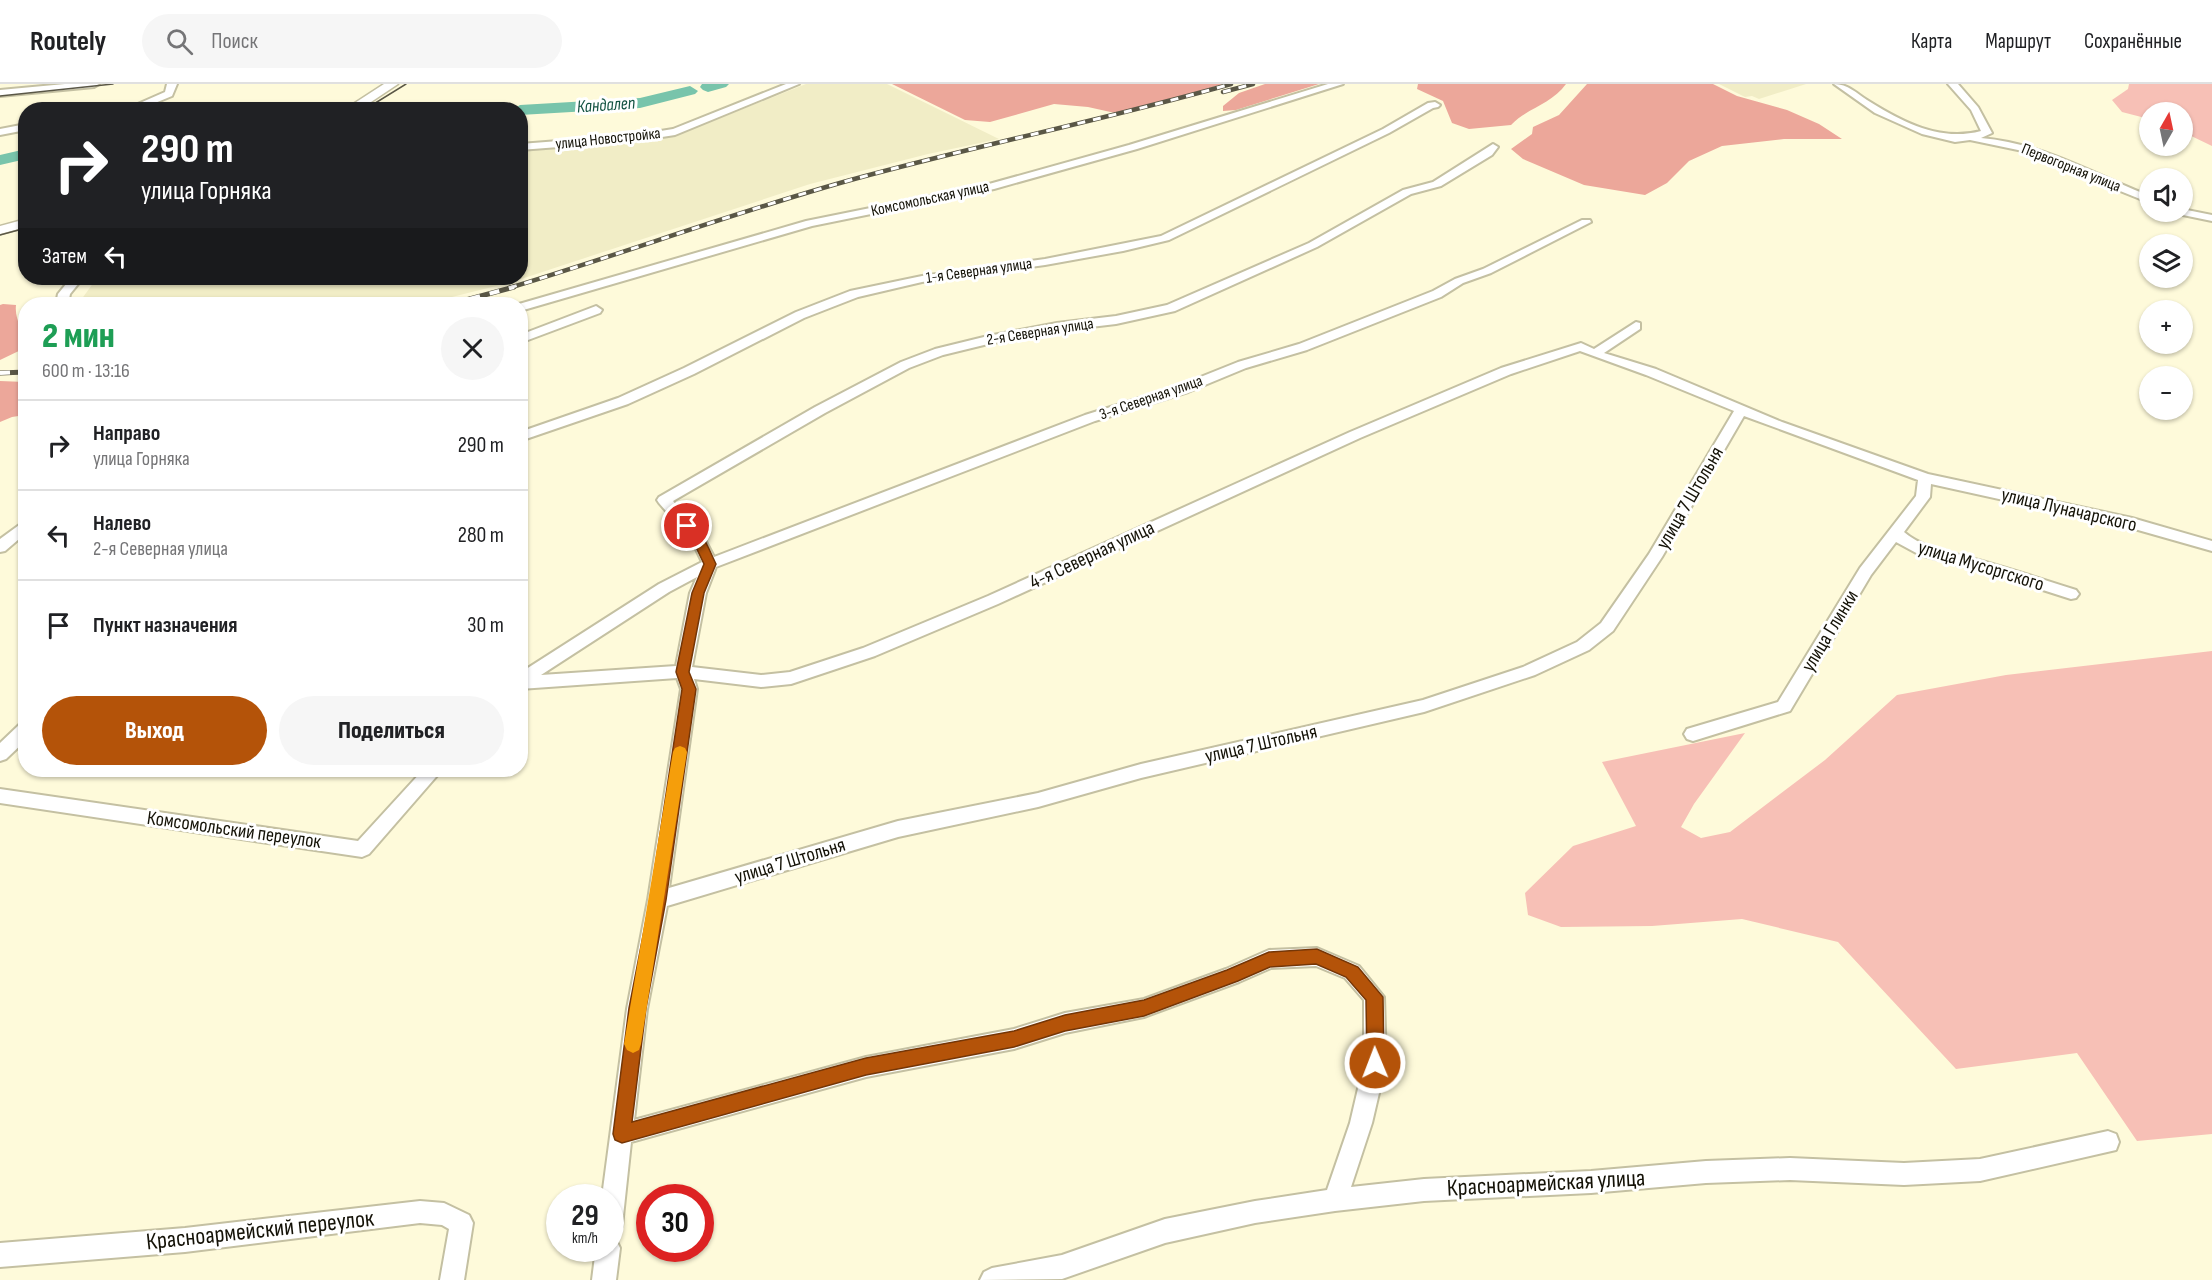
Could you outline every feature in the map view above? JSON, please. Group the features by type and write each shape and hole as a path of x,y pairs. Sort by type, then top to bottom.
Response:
{"main road":[{"path":"363,102 392,84"},
{"path":"0,230 18,225"}],"street":[{"path":"0,93 94,84"},
{"path":"148,102 169,94 172,84"},
{"name":"улица Новостройка","path":"528,146 636,138 675,132 794,84"},
{"name":"Комсомольская улица","path":"528,306 810,223 903,206 1012,181 1204,126 1338,84"},
{"path":"1839,84 1852,95 1922,131 1956,140 1987,133 1975,109 1953,84"},
{"name":"1-я Северная улица","path":"528,434 623,401 689,371 800,315 854,294 922,279 1112,250 1165,238 1435,105"},
{"path":"0,132 18,129"},
{"name":"Первогорная улица","path":"1956,140 1993,141 2033,150 2139,195"},
{"name":"2-я Северная улица","path":"710,564 698,539 664,500 820,410 905,365 939,352 988,340 1058,327 1116,320 1171,308 1313,245 1407,192 1437,184 1488,153 1493,147"},
{"path":"2193,214 2212,218"},
{"name":"3-я Северная улица","path":"710,564 1090,418 1183,389 1242,365 1303,347 1437,294 1459,281 1487,271 1586,222"},
{"path":"528,336 596,310"},
{"path":"1594,354 1636,326"},
{"name":"4-я Северная улица","path":"528,682 682,672 761,681 791,678 869,651 993,600 1356,435 1506,371 1581,347 1594,354"},
{"path":"1594,354 1651,372 1741,410 1925,478"},
{"name":"улица 7 Штольня","path":"658,900 898,829 1038,800 1141,771 1424,706 1529,671 1583,646 1607,627 1655,557 1741,410"},
{"name":"улица Глинки","path":"1693,734 1784,707 1866,572 1894,532 1923,497 1925,478"},
{"name":"улица Луначарского","path":"1925,478 2132,522 2212,546"},
{"path":"0,547 18,532"},
{"name":"улица Мусоргского","path":"1894,532 1908,545 1929,554 1959,559 2071,594"},
{"path":"615,1184 637,1008 658,900 689,689 682,672 698,593 710,564"},
{"path":"528,677 664,588 710,564"},
{"path":"0,754 18,737"},
{"name":"Комсомольский переулок","path":"0,796 362,849 427,777"},
{"path":"622,1134 866,1067 1014,1039 1065,1023 1144,1008 1232,976 1269,959 1317,957 1352,972 1374,997 1375,1063 1361,1124 1335,1200"},
{"name":"Красноармейская улица","path":"992,1280 1062,1267 1165,1232 1255,1212 1335,1200 1424,1190 1591,1182 1706,1172 1790,1169 1904,1174 1980,1170 2108,1142"},
{"name":"Красноармейский переулок","path":"0,1255 184,1239 420,1212 444,1214 461,1223 452,1280"},
{"path":"604,1280 606,1262"}],"shaded area":[{"path":"806,84 887,84 999,139 928,154 810,184 528,277 528,148 644,140 682,133"},
{"path":"892,84 1223,84 1157,104 1115,113 1088,107 1054,104 990,122 965,120"},
{"path":"1265,84 1319,84 1236,110 1223,111 1223,106 1239,93"},
{"path":"1418,84 1566,84 1554,96 1524,114 1511,125 1469,129 1452,123 1443,101 1417,89"},
{"path":"1587,84 1713,84 1737,96 1787,110 1819,124 1842,139 1784,139 1722,146 1689,161 1667,183 1645,195 1584,185 1523,159 1511,149 1532,134 1533,127 1559,115"},
{"path":"1719,84 1806,84 1759,99 1752,96 1745,97"},
{"path":"2129,84 2212,84 2212,146 2193,137 2193,102 2139,102 2139,116 2122,112 2112,100 2128,89"},
{"path":"92,285 500,285 452,297 83,297"},
{"path":"0,305 16,305 18,351 0,360"},
{"path":"0,381 18,382 18,416 0,422"},
{"path":"2212,651 2212,1134 2137,1141 2077,1053 1956,1069 1838,942 1742,919 1652,926 1561,927 1528,915 1525,893 1573,846 1636,826 1602,762 1745,733 1694,804 1681,827 1701,838 1730,832 1825,760 1897,695 2006,675"}],"waterway":[{"name":"Кандалеп","path":"708,87 721,84"},
{"name":"Кандалеп","path":"528,110 640,103 690,91"},
{"name":"Кандалеп","path":"0,160 18,156"}],"tram line":[{"path":"0,96 113,84"},
{"path":"377,102 406,84"},
{"path":"0,235 18,230"}],"railway":[{"path":"528,282 847,181 1231,84"},
{"path":"1223,92 1253,84"},
{"path":"509,288 518,285"},
{"path":"477,297 514,287"},
{"path":"0,373 18,372"}],"slow traffic":[{"path":"633,1044 680,752"}],"route":[{"path":"687,526 698,539 710,564 698,593 682,672 689,689 658,900 637,1008 622,1134 866,1067 1014,1039 1065,1023 1144,1008 1232,976 1269,959 1317,957 1352,972 1374,997 1375,1063"}]}
